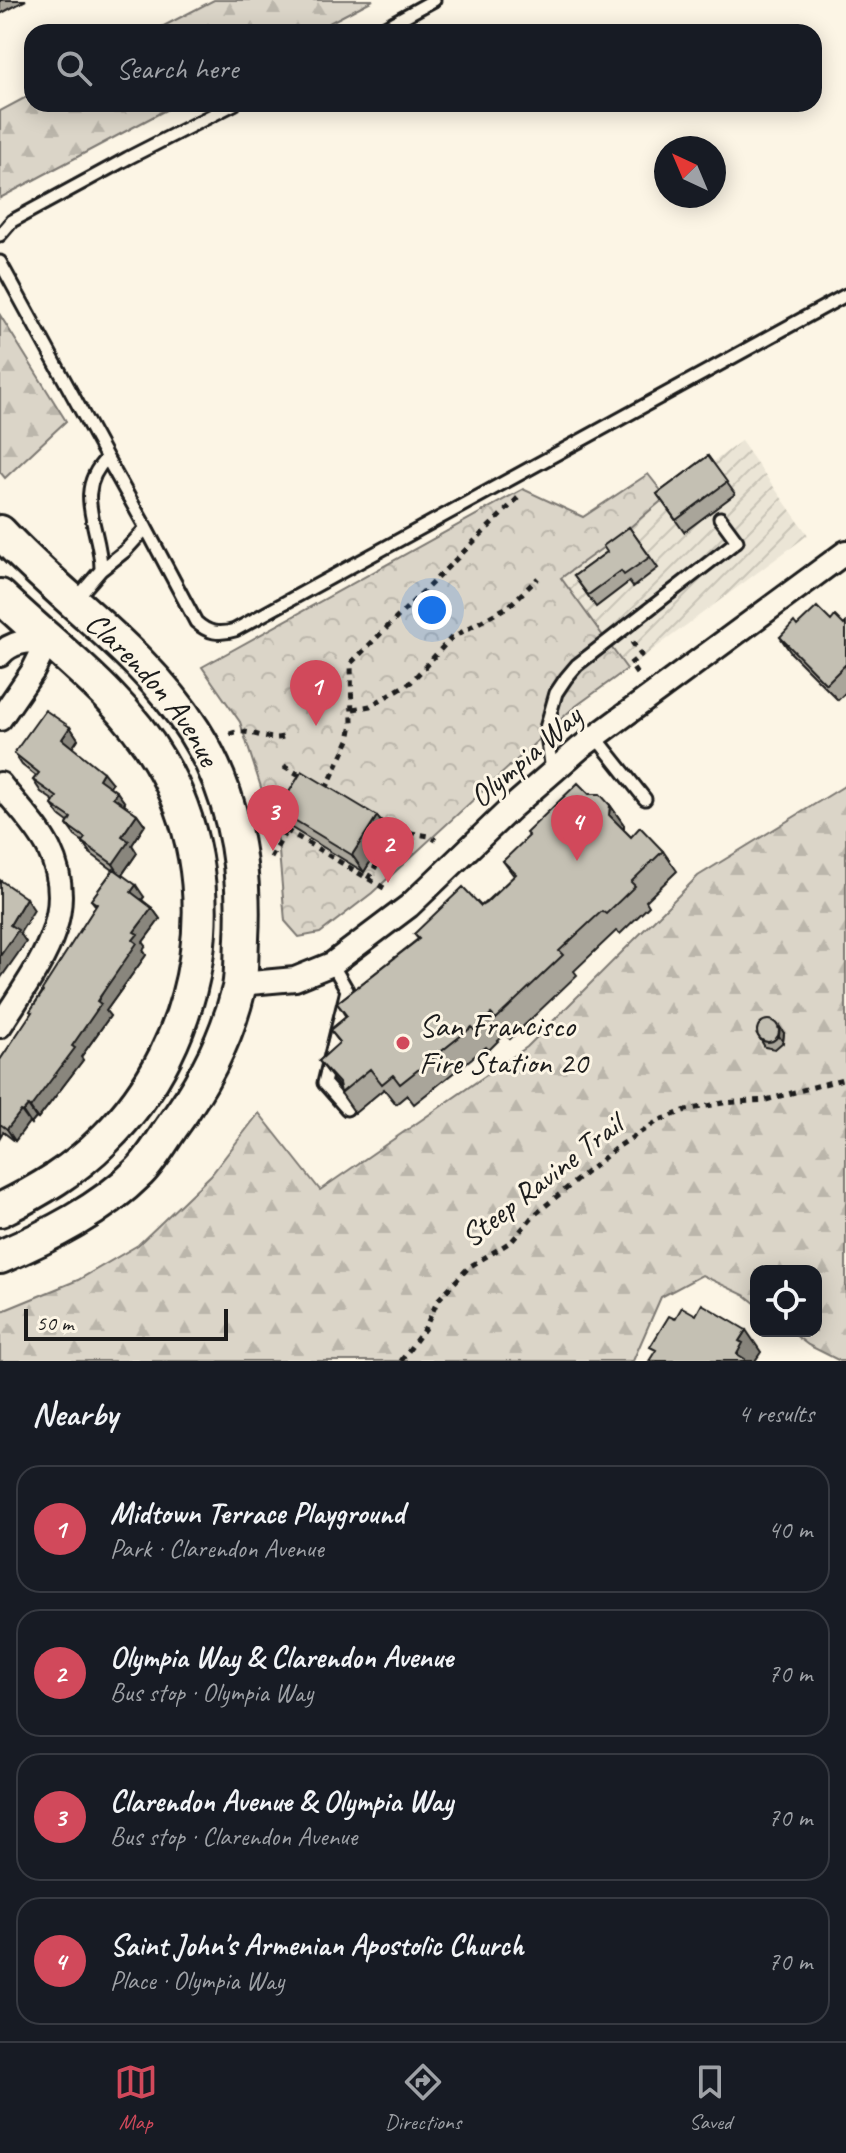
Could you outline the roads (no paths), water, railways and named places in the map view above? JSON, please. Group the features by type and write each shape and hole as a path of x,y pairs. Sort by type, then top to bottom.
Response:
{"main road":[{"name":"Clarendon Avenue","path":"0,532 125,650 168,694 185,718 206,752 227,799 237,837 244,889 240,984 213,1060 182,1113 140,1172 90,1211 0,1257"},
{"path":"27,560 47,608 48,641 125,650"},
{"name":"Clarendon Avenue","path":"0,596 142,734 166,773 191,838 199,885 199,926 190,991 167,1052 129,1113 98,1146 56,1179 0,1210"},
{"path":"167,1052 208,1020 240,984 199,926"}],"street":[{"name":"Olympia Way","path":"240,984 295,979 332,964 409,906 552,771 595,736 842,563"},
{"path":"0,655 5,648 23,641 48,641 37,664 0,719"},
{"path":"0,784 49,850 58,876 61,905 48,946 0,1026"}],"lane":[{"path":"390,24 434,0"},
{"path":"0,235 12,221 218,112"},
{"path":"0,262 196,622 205,631 227,633 846,295"},
{"path":"101,570 89,500 95,470 107,458"},
{"path":"552,771 546,728 556,693 577,665 737,541 720,518"},
{"path":"73,603 101,570 125,551 146,528"},
{"path":"595,736 645,799"},
{"path":"332,964 347,990 324,1083 347,1109"}],"place":[{"name":"Midtown Terrace Playground","path":"316,726"},
{"name":"Clarendon Avenue & Olympia Way","path":"273,851"},
{"name":"Saint John's Armenian Apostolic Church","path":"577,861"},
{"name":"Olympia Way & Clarendon Avenue","path":"388,883"},
{"name":"San Francisco Fire Station 20","path":"403,1043"}]}
